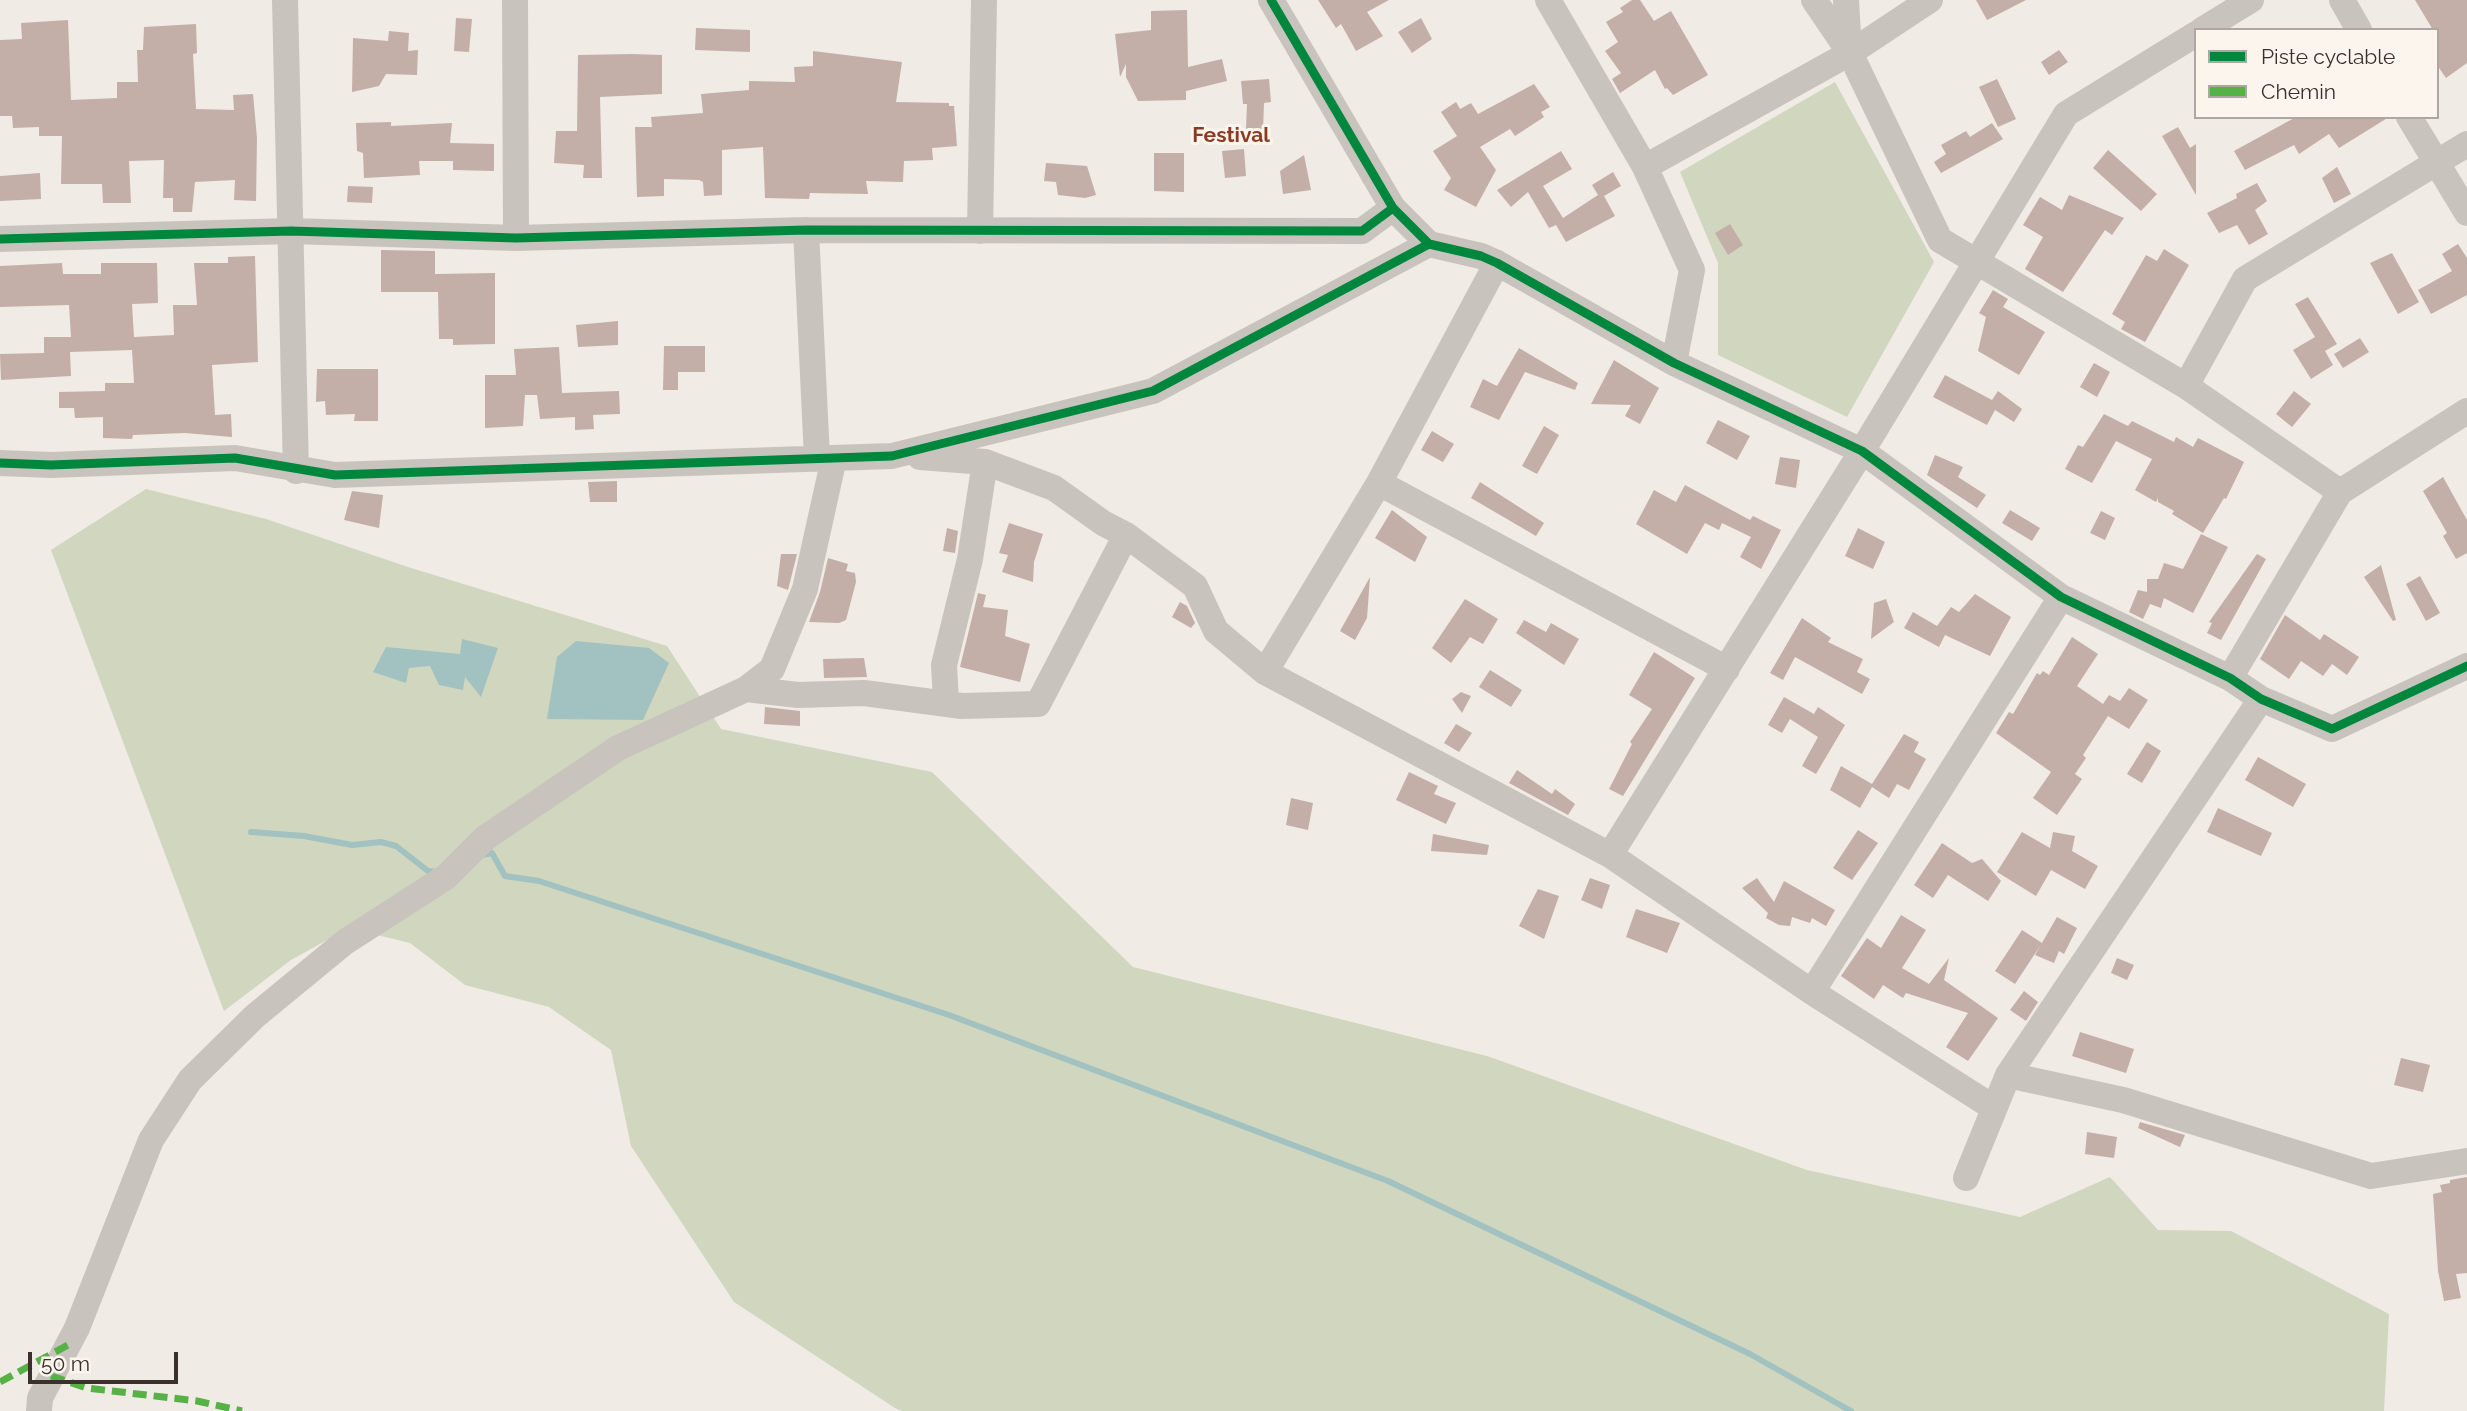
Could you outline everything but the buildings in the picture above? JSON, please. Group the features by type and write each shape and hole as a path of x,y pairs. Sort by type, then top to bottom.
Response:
{"street":[{"path":"285,0 296,471"},
{"path":"515,0 516,238"},
{"path":"980,230 984,0"},
{"path":"1272,0 1393,208 1429,244 1481,256 1497,263 1674,363 1862,451 2061,597 2230,678 2261,699 2332,729 2467,666"},
{"path":"1548,0 1645,167 1692,270 1674,363"},
{"path":"1814,0 1850,53 1940,240 2186,386 2340,492"},
{"path":"1846,0 1850,53"},
{"path":"1645,167 1850,53 1930,0"},
{"path":"2205,28 2251,0"},
{"path":"2342,0 2358,28"},
{"path":"1610,855 1862,451 2066,114 2194,35"},
{"path":"2410,119 2467,213"},
{"path":"2186,386 2245,279 2467,144"},
{"path":"0,239 291,230 516,238 806,229 1362,231 1393,208"},
{"path":"39,1411 40,1398 77,1328 151,1140 190,1080 255,1016 345,942 446,877 485,838 618,748 746,689 772,669 805,589 826,458 806,229"},
{"path":"897,455 1153,391 1429,244"},
{"path":"1265,672 1379,483 1497,263"},
{"path":"2230,678 2340,492 2467,411"},
{"path":"0,463 51,465 235,457 296,471 335,475 897,455 985,462 1054,488 1126,535 1195,586 1216,631 1265,672 1610,855 1812,992 1994,1108"},
{"path":"946,701 944,665 970,559 985,462"},
{"path":"1379,483 1727,669"},
{"path":"746,689 798,695 864,693 946,701 962,706 1038,704 1126,535"},
{"path":"1812,992 2061,597"},
{"path":"1966,1178 2008,1075 2261,699"},
{"path":"2008,1075 2123,1100 2371,1176 2467,1161"}],"green space":[{"path":"1835,82 1934,262 1847,417 1718,355 1718,263 1680,172"},
{"path":"146,489 266,519 411,568 667,646 721,729 932,772 1133,967 1487,1056 1807,1170 2020,1217 2110,1177 2158,1230 2231,1231 2389,1314 2384,1411 902,1411 734,1302 631,1146 611,1050 549,1007 465,985 410,943 349,928 291,960 224,1011 51,550"}],"water":[{"path":"462,639 498,648 481,697 465,677 463,690 439,685 430,666 409,668 406,683 373,672 386,647 460,654"},
{"path":"576,641 649,648 669,663 643,720 547,719 557,657"}],"waterway":[{"path":"251,832 304,836 352,845 381,842 396,846 428,871 437,872"},
{"path":"482,855 492,853 505,876 539,881 949,1015 1388,1181 1750,1354 1851,1411"}],"marked path":[{"path":"0,1382 68,1345"},
{"path":"51,1376 87,1388 197,1401 242,1411"}],"cycle path":[{"path":"1271,0 1393,208 1429,244 1481,256 1497,263 1674,363 1862,451 2061,597 2230,678 2261,699 2332,729 2467,666"},
{"path":"0,239 291,231 516,238 806,230 1362,231 1393,208"},
{"path":"0,463 51,465 235,458 335,475 892,456 1153,391 1429,244"}],"district":[{"name":"Festival","path":"1231,136"}]}
